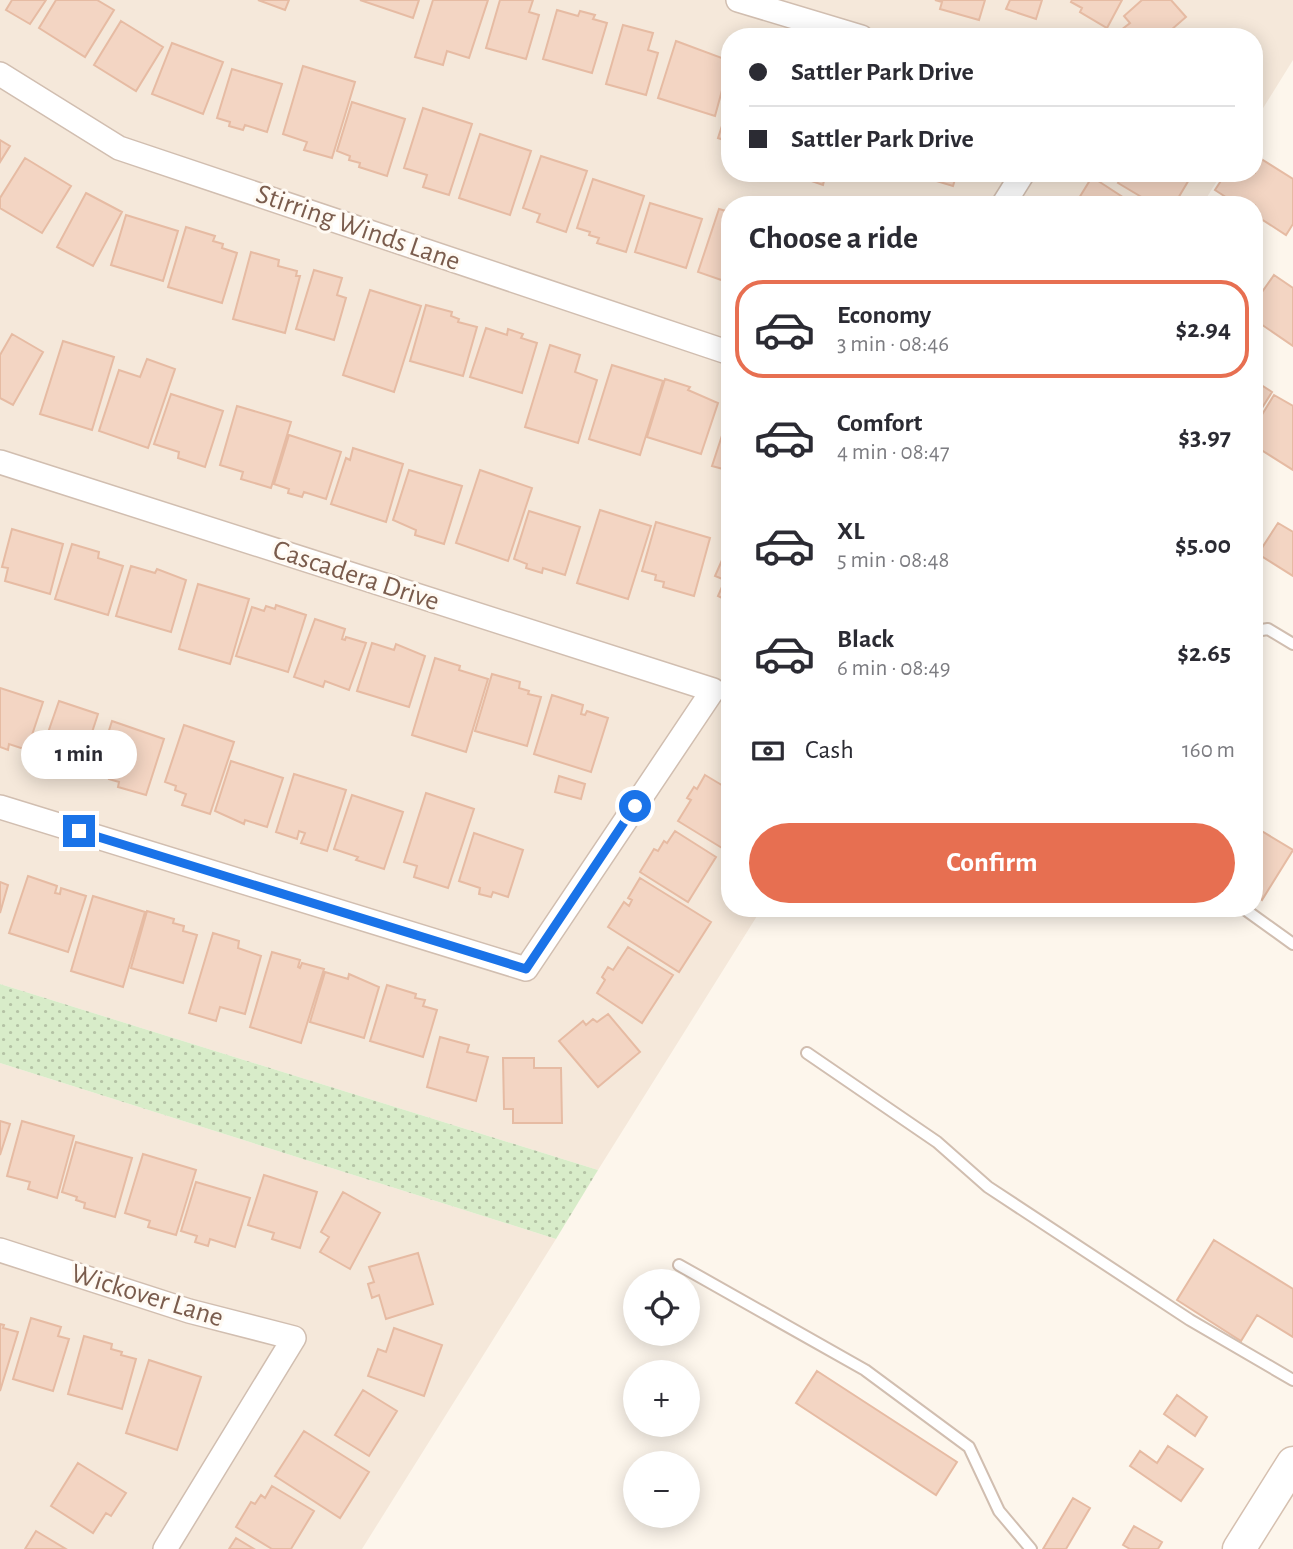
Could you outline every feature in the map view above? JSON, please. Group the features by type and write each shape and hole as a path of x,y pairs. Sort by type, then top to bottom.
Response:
{"street":[{"path":"738,0 831,28"},
{"name":"Stirring Winds Lane","path":"0,74 119,148 721,350"},
{"name":"Cascadera Drive","path":"0,462 713,690 526,969 0,807"},
{"name":"Wickover Lane","path":"0,1250 189,1311 294,1338 164,1549"},
{"path":"1243,1547 1293,1463"}],"lane":[{"path":"1263,630 1268,629 1293,644"},
{"path":"1256,917 1293,944"},
{"path":"807,1053 937,1142 988,1187 1190,1320 1293,1380"},
{"path":"680,1265 865,1370 969,1447 999,1511 1031,1549"}],"shaded area":[{"path":"0,0 1293,0 1293,60 1263,108 1263,28 721,28 721,182 1216,182 1208,196 721,196 721,917 756,917 598,1170 0,984"},
{"path":"0,1063 556,1239 362,1549 0,1549"}],"green space":[{"path":"0,984 598,1170 556,1239 0,1063"}],"building":[{"path":"12,0 46,0 30,24 6,10"},
{"path":"56,0 97,0 114,10 85,57 39,28"},
{"path":"258,0 289,0 285,10"},
{"path":"360,0 419,0 413,18"},
{"path":"433,0 488,0 469,58 447,51 443,65 415,57"},
{"path":"500,0 533,0 529,12 539,15 526,59 486,48"},
{"path":"935,0 985,0 979,20 940,9 942,2"},
{"path":"1010,0 1042,0 1036,19 1006,9"},
{"path":"1122,0 1107,28 1080,12 1082,8 1071,2"},
{"path":"1142,0 1171,0 1186,17 1173,28 1124,28 1130,23 1124,16"},
{"path":"557,10 578,16 580,11 595,15 593,19 607,23 592,73 543,59"},
{"path":"121,21 163,47 136,91 94,65"},
{"path":"623,25 653,33 648,50 658,53 646,95 606,84"},
{"path":"676,41 721,58 721,94 715,116 658,98"},
{"path":"172,43 223,62 203,114 152,94"},
{"path":"303,66 355,82 332,158 304,150 307,142 283,134"},
{"path":"232,69 282,84 267,132 245,125 243,130 229,126 230,122 217,118"},
{"path":"352,102 405,119 387,176 359,167 360,163 349,160 350,156 337,151"},
{"path":"423,108 472,124 449,195 423,187 427,175 404,168"},
{"path":"480,134 531,151 510,215 459,198"},
{"path":"0,140 10,146 0,162"},
{"path":"541,156 587,171 566,232 537,222 540,214 523,208"},
{"path":"25,158 71,186 42,233 0,208 0,198"},
{"path":"1263,160 1293,179 1293,224 1286,235 1263,220 1263,196 1224,196 1215,190 1220,182 1263,182"},
{"path":"593,179 644,196 626,252 597,243 599,238 577,228"},
{"path":"1089,182 1100,182 1121,196 1080,196"},
{"path":"1188,182 1179,196 1140,196 1118,183"},
{"path":"86,193 122,212 93,266 57,247"},
{"path":"650,203 702,219 686,268 635,252"},
{"path":"719,209 721,210 721,280 698,272"},
{"path":"126,215 178,231 163,281 111,265"},
{"path":"186,227 215,236 213,241 223,244 222,248 237,253 222,303 168,287"},
{"path":"251,252 279,260 278,266 297,271 296,276 300,276 285,333 233,319"},
{"path":"314,270 342,278 337,295 346,298 334,340 296,329"},
{"path":"1274,275 1293,288 1293,346 1263,325 1263,291"},
{"path":"370,290 421,306 394,392 343,375"},
{"path":"426,305 452,312 451,316 459,319 458,322 477,327 463,376 410,361"},
{"path":"486,328 507,335 508,329 523,334 521,338 537,343 522,393 470,377"},
{"path":"12,334 43,352 13,405 0,398 0,355"},
{"path":"63,341 114,357 92,430 40,414"},
{"path":"550,345 580,355 575,372 597,380 578,443 525,427"},
{"path":"147,359 175,369 148,448 99,431 119,370 140,377"},
{"path":"612,365 663,381 640,455 589,439"},
{"path":"665,379 690,387 688,390 718,403 701,454 647,437"},
{"path":"1263,386 1272,392 1263,406"},
{"path":"171,394 223,411 205,467 178,458 179,452 154,444"},
{"path":"1274,395 1293,406 1293,470 1263,451 1263,413"},
{"path":"237,406 291,422 271,488 241,479 243,472 220,465"},
{"path":"289,435 341,452 326,499 304,492 302,497 288,493 289,489 274,484"},
{"path":"721,438 721,468 712,466"},
{"path":"353,448 403,464 386,522 331,504 346,458 350,460"},
{"path":"409,470 462,486 444,544 415,535 416,530 393,520"},
{"path":"480,470 532,488 508,561 456,543"},
{"path":"600,510 651,526 628,599 577,583"},
{"path":"529,511 580,527 565,575 543,568 542,573 526,568 527,564 514,559"},
{"path":"656,522 710,538 694,596 663,587 664,582 655,580 656,575 642,571"},
{"path":"1278,523 1293,532 1293,576 1263,557 1263,546"},
{"path":"12,529 63,544 50,594 5,581 8,568 2,567"},
{"path":"72,544 99,552 98,558 123,566 108,615 55,599"},
{"path":"721,562 721,578 715,576"},
{"path":"131,566 155,573 157,569 186,580 171,632 116,616"},
{"path":"198,584 249,599 230,664 179,649"},
{"path":"276,605 306,615 288,672 236,656 252,607 264,611 266,606 275,609"},
{"path":"315,619 345,629 342,639 345,640 346,637 366,643 349,690 325,681 323,687 294,677"},
{"path":"372,643 394,650 396,644 425,656 409,707 357,691"},
{"path":"435,658 460,666 459,670 488,679 466,752 412,735"},
{"path":"492,674 520,682 519,688 529,691 528,694 541,697 527,746 475,731"},
{"path":"0,688 43,702 27,750 9,744 8,750 0,747"},
{"path":"552,695 583,705 581,714 585,715 587,711 608,718 591,772 534,754"},
{"path":"59,701 98,714 79,772 49,763 54,747 44,744"},
{"path":"112,721 164,739 146,795 118,787 119,782 109,779 110,775 96,771"},
{"path":"184,725 234,742 210,814 182,805 186,794 165,782"},
{"path":"231,761 283,778 267,827 245,820 244,824 215,811"},
{"path":"294,774 346,790 327,851 301,843 305,833 299,831 297,839 276,832"},
{"path":"705,775 721,785 721,847 678,821 691,800 687,798 694,787 697,789"},
{"path":"559,776 585,784 581,799 555,792"},
{"path":"426,793 474,809 448,888 414,877 417,866 404,862"},
{"path":"352,795 403,812 384,869 334,849"},
{"path":"675,831 716,857 688,902 640,872 654,849 658,851"},
{"path":"1263,832 1293,850 1263,898"},
{"path":"474,833 523,850 508,897 493,892 491,897 479,894 480,888 459,881"},
{"path":"28,876 57,886 55,893 60,894 61,888 86,896 68,952 9,933"},
{"path":"640,878 711,922 679,972 608,927 624,902 629,906 632,900 628,898"},
{"path":"0,882 8,885 0,913"},
{"path":"93,896 145,912 123,987 71,971"},
{"path":"147,911 174,919 173,923 184,926 183,931 197,935 183,983 131,968"},
{"path":"213,933 239,941 238,948 261,956 245,1014 220,1007 216,1021 189,1013"},
{"path":"628,947 673,975 642,1023 597,993 605,980 602,977 608,967 613,970"},
{"path":"272,952 300,960 300,968 302,963 324,969 301,1043 250,1027"},
{"path":"325,972 348,979 349,974 379,987 364,1038 310,1022"},
{"path":"387,985 416,994 415,998 425,1000 423,1006 437,1010 423,1057 370,1041"},
{"path":"608,1014 640,1052 598,1087 559,1041 583,1021 586,1025 593,1019 597,1022"},
{"path":"440,1037 469,1045 467,1052 488,1057 476,1101 427,1087"},
{"path":"503,1058 534,1058 534,1068 561,1068 562,1123 513,1123 513,1109 504,1109"},
{"path":"0,1121 10,1124 0,1155"},
{"path":"22,1121 74,1136 57,1198 28,1189 30,1182 7,1176"},
{"path":"76,1142 132,1158 115,1217 84,1208 85,1203 76,1200 77,1197 62,1192"},
{"path":"143,1154 196,1170 176,1235 148,1227 150,1221 125,1213"},
{"path":"264,1175 317,1192 300,1248 272,1239 274,1233 248,1225"},
{"path":"196,1182 250,1198 235,1247 210,1239 208,1246 195,1242 197,1236 181,1231"},
{"path":"343,1192 380,1213 350,1269 320,1252 329,1237 321,1232"},
{"path":"1214,1240 1293,1289 1293,1337 1257,1315 1241,1341 1177,1300"},
{"path":"418,1253 433,1304 386,1319 379,1295 372,1298 368,1284 374,1282 369,1267"},
{"path":"31,1318 61,1327 58,1336 69,1339 53,1391 13,1379"},
{"path":"0,1324 4,1325 3,1328 18,1332 0,1391"},
{"path":"394,1328 442,1345 424,1396 368,1376 378,1349 386,1352"},
{"path":"84,1336 112,1344 111,1349 136,1359 122,1409 68,1394"},
{"path":"149,1360 201,1377 177,1450 126,1433"},
{"path":"817,1371 957,1462 936,1495 796,1403"},
{"path":"363,1390 397,1411 369,1456 335,1435"},
{"path":"1177,1395 1207,1417 1195,1436 1164,1414"},
{"path":"304,1431 369,1472 340,1518 275,1476"},
{"path":"1168,1446 1203,1469 1181,1501 1130,1466 1140,1451 1157,1463"},
{"path":"78,1463 126,1493 111,1516 106,1513 93,1533 51,1506"},
{"path":"272,1486 314,1511 291,1549 272,1549 236,1527 251,1502 255,1504 261,1495 265,1498"},
{"path":"1073,1498 1090,1508 1066,1549 1043,1549"},
{"path":"1134,1526 1162,1542 1158,1549 1130,1549 1123,1545"},
{"path":"36,1531 66,1549 25,1549"},
{"path":"236,1538 254,1549 229,1549"}],"route":[{"path":"79,831 526,969 635,806"}]}
